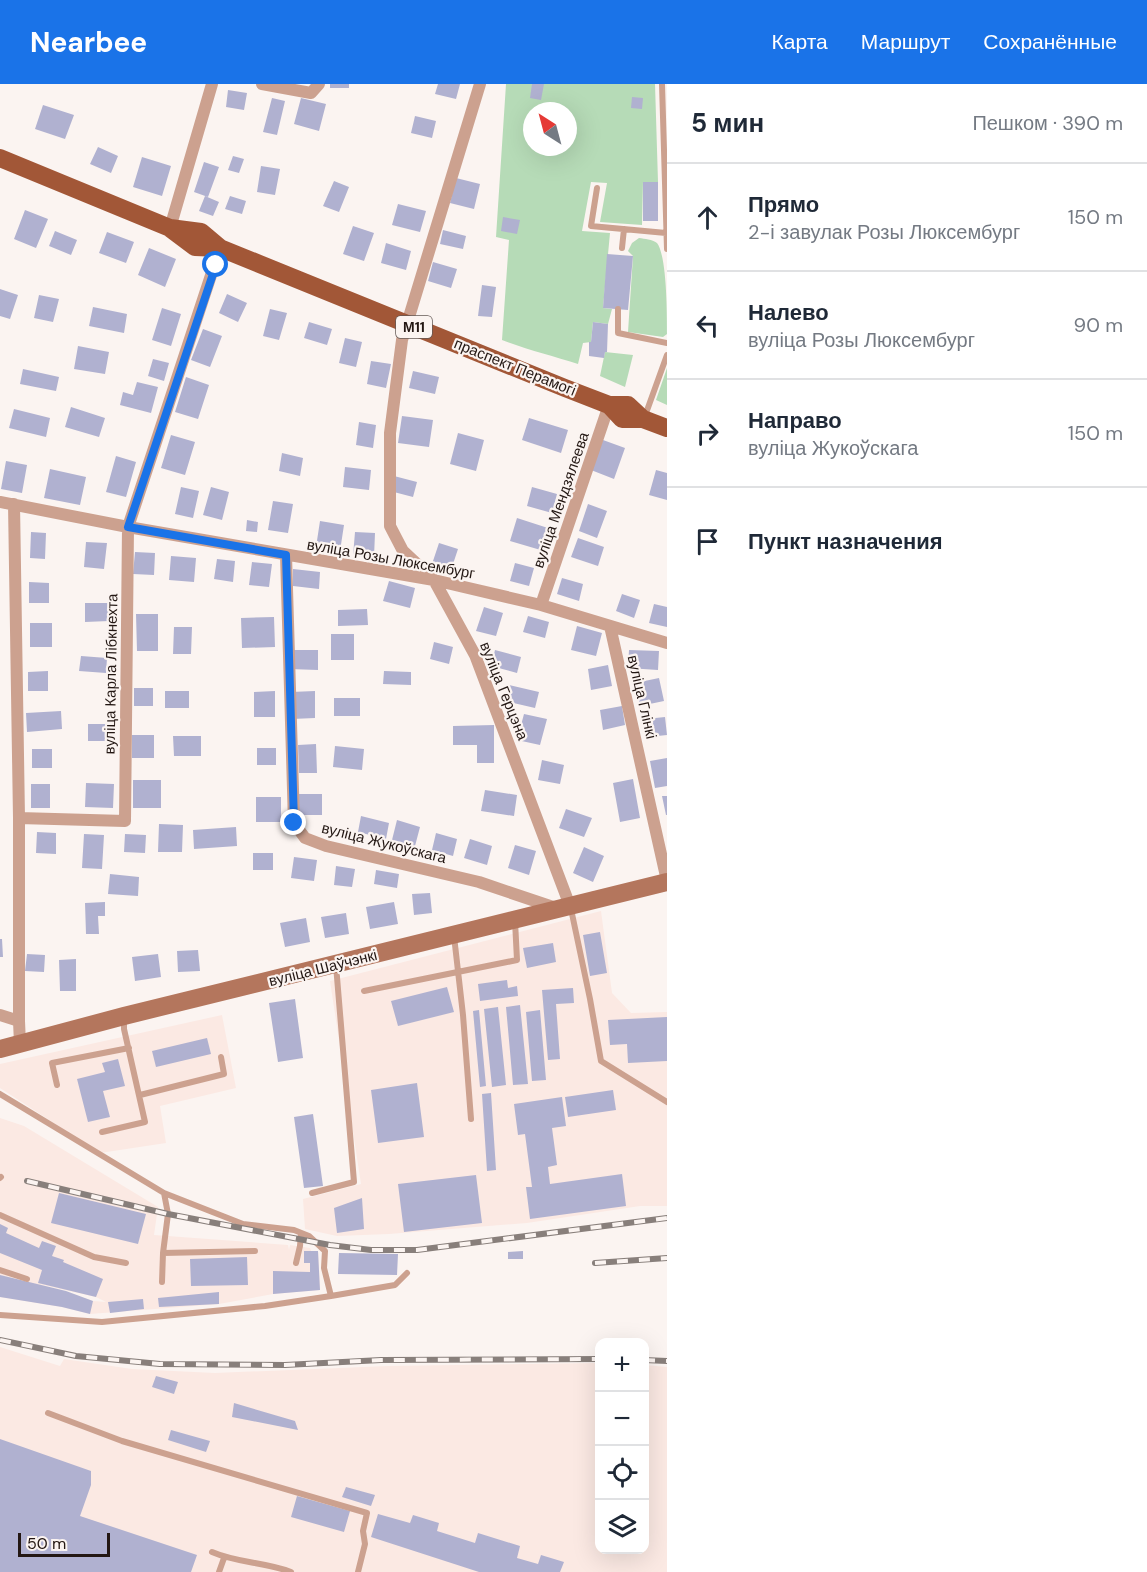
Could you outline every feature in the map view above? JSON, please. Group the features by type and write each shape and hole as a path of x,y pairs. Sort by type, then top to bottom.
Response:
{"main road":[{"name":"праспект Перамогі","path":"0,158 170,228 201,232 220,248 609,405 628,405 643,419 667,428"},
{"name":"вуліца Шаўчэнкі","path":"0,1049 667,881"}],"street":[{"path":"170,228 212,84"},
{"path":"262,84 311,93 319,85"},
{"name":"вуліца Герцэна","path":"480,84 402,340 390,433 390,526 403,551 434,580 475,655 565,907"},
{"name":"вуліца Карла Лібкнехта","path":"19,818 125,820 128,527 220,248"},
{"name":"вуліца Мендзялеева","path":"541,605 609,405"},
{"name":"вуліца Розы Люксембург","path":"0,502 128,527 434,580 541,605 667,643"},
{"path":"14,504 20,1044"},
{"name":"вуліца Жукоўскага","path":"286,555 294,823 305,838 326,846 479,882 565,907"},
{"name":"вуліца Глінкі","path":"610,626 667,881"},
{"path":"0,1015 19,1021"}],"lane":[{"path":"662,84 667,249"},
{"path":"597,188 591,226 666,233"},
{"path":"622,248 624,229"},
{"path":"618,309 618,333 667,343"},
{"path":"643,419 667,356"},
{"path":"565,907 601,1061 667,1102"},
{"path":"364,991 517,960 515,920"},
{"path":"454,935 471,1119"},
{"path":"312,1193 354,1182 336,964"},
{"path":"102,1132 145,1122 124,1016"},
{"path":"57,1085 52,1063 129,1048"},
{"path":"140,1095 224,1074 220,1057"},
{"path":"0,1094 164,1193 243,1224 294,1230 309,1236 325,1251 324,1268 331,1296"},
{"path":"162,1282 168,1214 164,1193"},
{"path":"0,1215 94,1257 126,1263"},
{"path":"296,1263 301,1233"},
{"path":"163,1253 255,1251"},
{"path":"0,1270 27,1279"},
{"path":"0,1314 102,1322 254,1307 395,1285 408,1273"},
{"path":"48,1413 122,1441 367,1513 363,1531 365,1544 358,1572"},
{"path":"212,1552 224,1558 278,1567 291,1572"},
{"path":"219,1572 224,1558"}],"shaded area":[{"path":"601,911 612,993 631,1013 667,1012 667,1206 640,1206 527,1223 389,1234 337,1236 305,1229 303,1199 361,1184 330,981"},
{"path":"222,1015 236,1088 160,1106 166,1143 100,1153 0,1088 0,1064"},
{"path":"0,1118 24,1126 158,1207 154,1235 288,1245 289,1250 290,1245 318,1251 320,1290 273,1294 219,1304 90,1314 0,1297","holes":["38,1284 96,1297 106,1302 93,1301"]},
{"path":"0,1347 60,1366 64,1359 132,1369 215,1373 388,1366 595,1363 595,1554 649,1554 649,1365 667,1367 667,1572 0,1572"}],"green space":[{"path":"506,84 655,84 658,182 643,182 642,225 600,222 607,183 591,182 582,231 610,233 603,308 612,309 608,324 593,322 591,342 583,343 578,364 502,340 509,240 496,237"},
{"path":"639,238 657,243 663,260 667,334 663,337 628,332 633,256 628,251 632,243"},
{"path":"605,352 633,355 625,387 600,376"},
{"path":"667,368 667,405 656,400"}],"building":[{"path":"330,84 349,84 349,88 330,88"},
{"path":"438,84 460,84 456,99 435,94"},
{"path":"532,84 544,84 541,100 530,98"},
{"path":"228,90 247,93 244,110 226,107"},
{"path":"632,97 643,98 642,109 631,108"},
{"path":"272,98 285,101 277,135 263,132"},
{"path":"301,98 326,104 319,131 294,124"},
{"path":"43,105 74,115 65,139 35,129"},
{"path":"415,116 436,121 432,138 411,133"},
{"path":"98,147 118,156 111,173 90,164"},
{"path":"233,156 244,159 239,173 228,170"},
{"path":"142,157 171,166 162,196 133,187"},
{"path":"204,162 219,167 208,197 194,192"},
{"path":"261,166 280,169 275,195 257,192"},
{"path":"456,178 480,184 474,209 450,203"},
{"path":"334,181 349,187 339,212 323,206"},
{"path":"643,182 658,182 658,221 643,221"},
{"path":"205,196 219,202 213,216 199,211"},
{"path":"230,196 246,201 242,214 225,209"},
{"path":"398,204 426,211 420,232 392,225"},
{"path":"25,210 48,219 36,248 14,239"},
{"path":"503,217 520,220 517,234 501,231"},
{"path":"353,226 374,233 364,261 343,254"},
{"path":"443,230 466,236 463,249 440,244"},
{"path":"55,231 77,240 71,255 49,246"},
{"path":"107,232 134,242 126,263 99,253"},
{"path":"386,243 411,251 406,270 381,263"},
{"path":"149,248 176,259 165,287 138,275"},
{"path":"607,254 633,256 628,310 603,308"},
{"path":"433,262 457,269 451,288 428,281"},
{"path":"482,285 496,287 492,317 478,316"},
{"path":"0,289 18,295 10,319 0,316"},
{"path":"227,294 247,303 238,322 219,313"},
{"path":"39,295 59,299 53,322 34,318"},
{"path":"93,307 127,314 124,333 89,326"},
{"path":"162,308 181,314 171,346 152,340"},
{"path":"270,309 287,313 279,340 263,336"},
{"path":"309,322 332,329 327,345 304,338"},
{"path":"593,322 608,324 607,352 604,358 589,356"},
{"path":"203,329 222,336 210,367 191,360"},
{"path":"345,338 362,342 356,367 339,363"},
{"path":"78,346 109,352 105,374 74,369"},
{"path":"153,359 169,363 164,381 148,376"},
{"path":"371,361 391,364 386,388 367,384"},
{"path":"23,369 59,377 56,391 20,384"},
{"path":"413,371 439,377 435,394 409,388"},
{"path":"186,377 209,385 198,419 175,412"},
{"path":"137,382 158,387 151,413 120,405 123,392 133,395"},
{"path":"71,407 105,418 99,437 65,427"},
{"path":"14,409 50,418 46,437 9,428"},
{"path":"402,416 433,420 429,447 398,443"},
{"path":"529,418 568,430 561,453 522,440"},
{"path":"359,422 376,425 373,448 356,445"},
{"path":"458,433 484,440 476,471 450,464"},
{"path":"171,435 195,442 185,475 161,468"},
{"path":"603,440 625,448 614,479 591,470"},
{"path":"282,453 303,458 300,476 279,471"},
{"path":"116,456 136,462 126,497 106,492"},
{"path":"6,461 27,465 22,493 1,489"},
{"path":"345,467 371,470 369,490 343,487"},
{"path":"50,469 86,477 80,505 44,498"},
{"path":"656,470 667,473 667,500 649,495"},
{"path":"394,476 417,482 413,497 390,491"},
{"path":"181,487 199,491 193,518 175,514"},
{"path":"211,487 229,492 222,520 203,515"},
{"path":"532,487 557,494 552,513 527,506"},
{"path":"273,501 293,504 288,533 268,530"},
{"path":"588,504 607,511 597,538 579,531"},
{"path":"517,518 551,529 544,551 510,541"},
{"path":"247,520 258,522 257,532 246,531"},
{"path":"320,521 344,525 340,551 316,547"},
{"path":"31,532 46,533 45,559 30,558"},
{"path":"355,532 375,533 374,557 353,556"},
{"path":"578,538 604,547 598,566 571,557"},
{"path":"86,542 107,543 104,569 84,567"},
{"path":"439,543 458,549 451,570 432,564"},
{"path":"135,552 155,553 154,575 133,574"},
{"path":"171,556 196,558 194,582 169,580"},
{"path":"217,559 235,561 233,582 214,579"},
{"path":"252,562 272,564 269,587 249,585"},
{"path":"515,563 534,568 529,586 510,581"},
{"path":"293,569 320,572 319,589 293,586"},
{"path":"562,578 583,584 579,601 557,594"},
{"path":"389,581 415,588 410,608 383,601"},
{"path":"29,582 49,583 49,603 29,603"},
{"path":"622,594 640,600 634,618 616,611"},
{"path":"85,603 109,603 109,621 85,622"},
{"path":"654,604 667,607 667,627 649,623"},
{"path":"484,607 503,613 496,636 476,631"},
{"path":"367,609 368,625 338,626 338,610"},
{"path":"136,614 158,614 158,651 137,651"},
{"path":"528,616 549,622 545,638 523,632"},
{"path":"274,617 275,647 242,648 241,618"},
{"path":"30,623 52,623 52,647 30,647"},
{"path":"577,626 602,633 596,656 571,650"},
{"path":"174,627 192,627 191,654 173,654"},
{"path":"331,634 354,634 354,660 331,660"},
{"path":"434,642 453,647 449,664 430,659"},
{"path":"289,650 318,650 318,670 289,669"},
{"path":"495,650 521,657 517,673 491,666"},
{"path":"629,650 659,651 658,670 628,668"},
{"path":"81,656 107,658 106,673 79,671"},
{"path":"608,665 612,686 591,690 588,669"},
{"path":"48,671 48,691 28,691 28,672"},
{"path":"384,671 411,672 411,685 383,684"},
{"path":"659,678 664,701 640,706 635,683"},
{"path":"509,685 539,692 535,708 505,701"},
{"path":"134,688 153,688 153,706 134,706"},
{"path":"165,691 189,691 189,708 165,708"},
{"path":"275,691 275,717 254,717 254,692"},
{"path":"315,691 315,718 292,719 291,692"},
{"path":"334,698 360,698 360,716 334,716"},
{"path":"622,706 625,725 603,730 600,710"},
{"path":"61,711 62,729 27,732 26,713"},
{"path":"524,714 547,719 540,745 517,740"},
{"path":"665,717 667,735 648,737 646,719"},
{"path":"88,724 108,724 108,741 88,741"},
{"path":"494,725 494,763 477,763 477,745 453,745 453,726"},
{"path":"132,735 154,735 154,758 132,758"},
{"path":"173,736 201,736 201,756 174,756"},
{"path":"316,744 317,773 299,773 298,745"},
{"path":"335,746 364,749 362,770 333,767"},
{"path":"257,748 276,748 276,765 257,765"},
{"path":"32,749 52,749 52,768 32,768"},
{"path":"667,758 667,786 655,788 650,761"},
{"path":"542,760 564,765 560,784 538,780"},
{"path":"633,779 640,818 620,822 613,783"},
{"path":"133,780 161,780 161,808 133,808"},
{"path":"86,783 114,784 113,808 85,807"},
{"path":"31,784 50,784 50,808 31,808"},
{"path":"485,790 517,795 514,816 481,811"},
{"path":"298,794 322,794 322,815 299,815"},
{"path":"662,796 667,796 667,815 666,815"},
{"path":"256,797 281,797 281,822 256,822"},
{"path":"566,809 592,818 584,837 559,828"},
{"path":"361,816 389,823 386,839 358,832"},
{"path":"397,820 420,827 415,846 392,840"},
{"path":"159,824 183,825 182,852 158,852"},
{"path":"236,827 237,846 194,849 193,830"},
{"path":"37,832 56,833 56,854 36,853"},
{"path":"436,833 457,839 453,856 432,850"},
{"path":"84,834 104,835 102,869 82,868"},
{"path":"125,834 146,835 145,853 124,852"},
{"path":"470,839 492,846 487,865 464,858"},
{"path":"515,845 536,851 529,875 508,868"},
{"path":"584,847 604,856 593,882 573,873"},
{"path":"253,853 273,853 273,870 253,870"},
{"path":"294,857 317,860 314,881 291,878"},
{"path":"336,866 355,869 352,887 334,885"},
{"path":"376,870 399,874 397,888 374,884"},
{"path":"110,874 139,877 138,896 108,894"},
{"path":"430,893 432,913 414,915 412,894"},
{"path":"105,902 105,916 98,916 99,934 86,934 85,903"},
{"path":"394,902 398,924 370,929 366,907"},
{"path":"346,913 349,934 325,938 321,917"},
{"path":"306,918 310,942 285,947 280,923"},
{"path":"600,932 607,973 590,976 583,935"},
{"path":"0,939 2,939 3,957 0,957"},
{"path":"553,943 556,962 527,968 523,948"},
{"path":"198,950 200,971 178,972 177,951"},
{"path":"27,954 45,955 44,972 25,971"},
{"path":"158,954 161,977 135,981 132,957"},
{"path":"76,959 76,991 60,991 59,960"},
{"path":"507,980 508,988 517,986 518,996 480,1001 478,984"},
{"path":"447,987 454,1012 398,1026 391,1001"},
{"path":"573,988 574,1003 556,1004 560,1059 548,1060 542,990"},
{"path":"295,999 303,1058 278,1062 269,1003"},
{"path":"520,1005 528,1084 513,1085 506,1007"},
{"path":"498,1007 506,1085 492,1087 484,1009"},
{"path":"479,1010 486,1086 480,1087 473,1011"},
{"path":"540,1010 546,1080 532,1081 526,1012"},
{"path":"667,1017 667,1061 628,1063 627,1044 610,1045 608,1020"},
{"path":"207,1038 211,1054 156,1067 152,1051"},
{"path":"118,1059 125,1086 103,1091 110,1117 88,1122 77,1079 105,1072 102,1063"},
{"path":"417,1083 424,1137 378,1143 371,1090"},
{"path":"613,1090 616,1110 568,1117 565,1097"},
{"path":"491,1093 496,1170 487,1171 482,1094"},
{"path":"562,1097 566,1126 552,1128 557,1165 548,1167 550,1184 622,1174 626,1206 530,1219 526,1187 532,1187 525,1134 518,1135 514,1104"},
{"path":"313,1114 323,1186 304,1188 294,1117"},
{"path":"476,1175 482,1223 404,1232 398,1184"},
{"path":"59,1193 146,1214 138,1244 51,1223"},
{"path":"362,1198 364,1229 337,1233 334,1208"},
{"path":"0,1224 8,1228 6,1233 39,1248 42,1241 56,1246 52,1256 103,1279 96,1297 38,1283 42,1270 0,1253"},
{"path":"304,1251 318,1251 320,1290 273,1294 273,1271 310,1272 310,1263 304,1263"},
{"path":"523,1251 523,1259 508,1259 508,1252"},
{"path":"339,1253 398,1254 397,1275 338,1274"},
{"path":"247,1257 248,1285 191,1286 190,1259"},
{"path":"0,1275 66,1291 93,1301 90,1314 0,1297"},
{"path":"219,1292 219,1304 159,1307 158,1298"},
{"path":"143,1299 144,1309 110,1313 108,1302"},
{"path":"156,1376 178,1382 174,1394 152,1387"},
{"path":"234,1403 295,1421 298,1430 232,1417"},
{"path":"171,1430 210,1441 206,1452 168,1440"},
{"path":"0,1439 91,1471 91,1485 80,1516 197,1555 191,1572 0,1572"},
{"path":"346,1487 375,1495 371,1506 342,1497"},
{"path":"297,1496 350,1511 344,1532 291,1517"},
{"path":"378,1514 410,1523 413,1515 439,1523 437,1531 475,1543 478,1533 520,1546 517,1558 538,1564 541,1555 564,1562 560,1572 479,1572 371,1537"}],"railway":[{"path":"27,1181 168,1214 330,1245 371,1250 417,1250 667,1218"},
{"path":"595,1263 667,1258"},
{"path":"0,1340 76,1356 160,1364 285,1365 381,1360 595,1359"},
{"path":"649,1360 667,1361"}],"route":[{"path":"216,265 128,527 286,555 294,823"}]}
